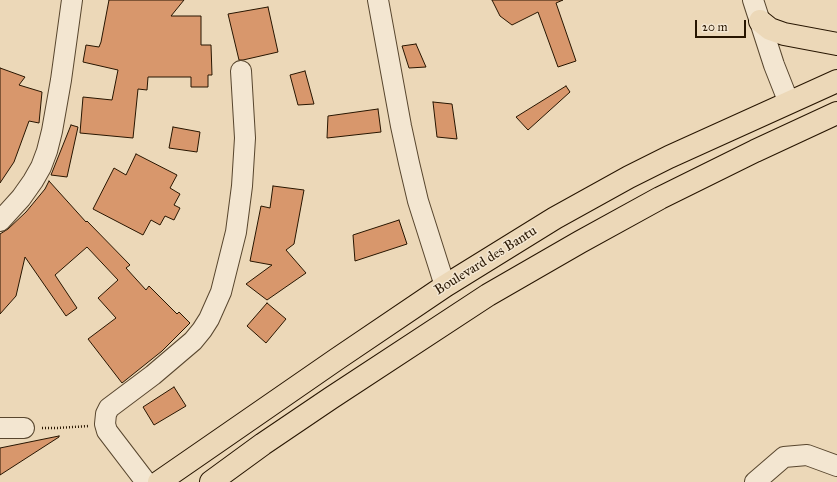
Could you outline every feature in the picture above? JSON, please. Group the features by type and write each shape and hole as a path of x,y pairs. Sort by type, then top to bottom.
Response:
{"highway":[{"path":"760,21 770,29 784,34 837,44"},
{"name":"Boulevard des Bantu","path":"159,482 337,358 445,286 525,236 616,184 697,144 837,81"},
{"path":"211,482 263,444 488,294 667,195 755,151 837,113"}],"street":[{"path":"0,221 21,198 33,181 41,167 47,151 61,80 72,0"},
{"path":"378,0 409,163 418,201 445,286"},
{"path":"753,0 774,65 789,103"},
{"path":"146,482 107,431 105,424 106,414 109,408 153,375 193,341 209,319 221,292 236,232 244,170 244,123 241,71"},
{"path":"0,428 24,428"},
{"path":"755,482 784,457 807,454 837,466"}],"path":[{"path":"24,428 57,428 105,424"}],"building":[{"path":"109,0 184,0 171,16 201,16 201,45 211,45 212,75 208,75 208,87 191,87 191,77 148,77 147,90 138,89 133,138 80,133 83,97 112,100 118,70 83,62 86,45 99,47"},
{"path":"492,0 563,0 556,3 576,61 558,67 538,12 512,25 500,16"},
{"path":"268,7 278,52 239,60 228,14"},
{"path":"416,44 426,67 409,68 402,46"},
{"path":"0,68 25,77 19,85 42,92 39,123 29,121 14,162 0,183"},
{"path":"305,71 314,104 298,105 290,75"},
{"path":"566,86 570,92 528,130 516,117"},
{"path":"433,102 452,104 457,139 437,137"},
{"path":"378,109 381,132 327,138 328,116"},
{"path":"71,125 78,127 67,177 51,175"},
{"path":"173,127 200,132 197,152 169,148"},
{"path":"136,154 177,175 170,188 180,194 174,205 180,208 174,220 165,216 160,225 151,220 143,235 93,209 114,168 126,175"},
{"path":"49,181 86,222 87,221 130,265 126,268 146,290 149,286 177,314 179,312 190,323 162,351 122,383 88,339 116,318 98,298 118,280 87,247 55,275 77,308 66,316 25,257 16,296 0,314 0,234 8,229 26,212 45,189"},
{"path":"273,186 304,190 294,244 286,250 306,273 267,300 246,284 272,265 250,261 261,206 270,208"},
{"path":"399,220 407,244 355,261 353,235"},
{"path":"267,303 286,319 266,343 247,326"},
{"path":"174,387 186,406 154,425 143,407"},
{"path":"59,437 0,475 0,448"}]}
